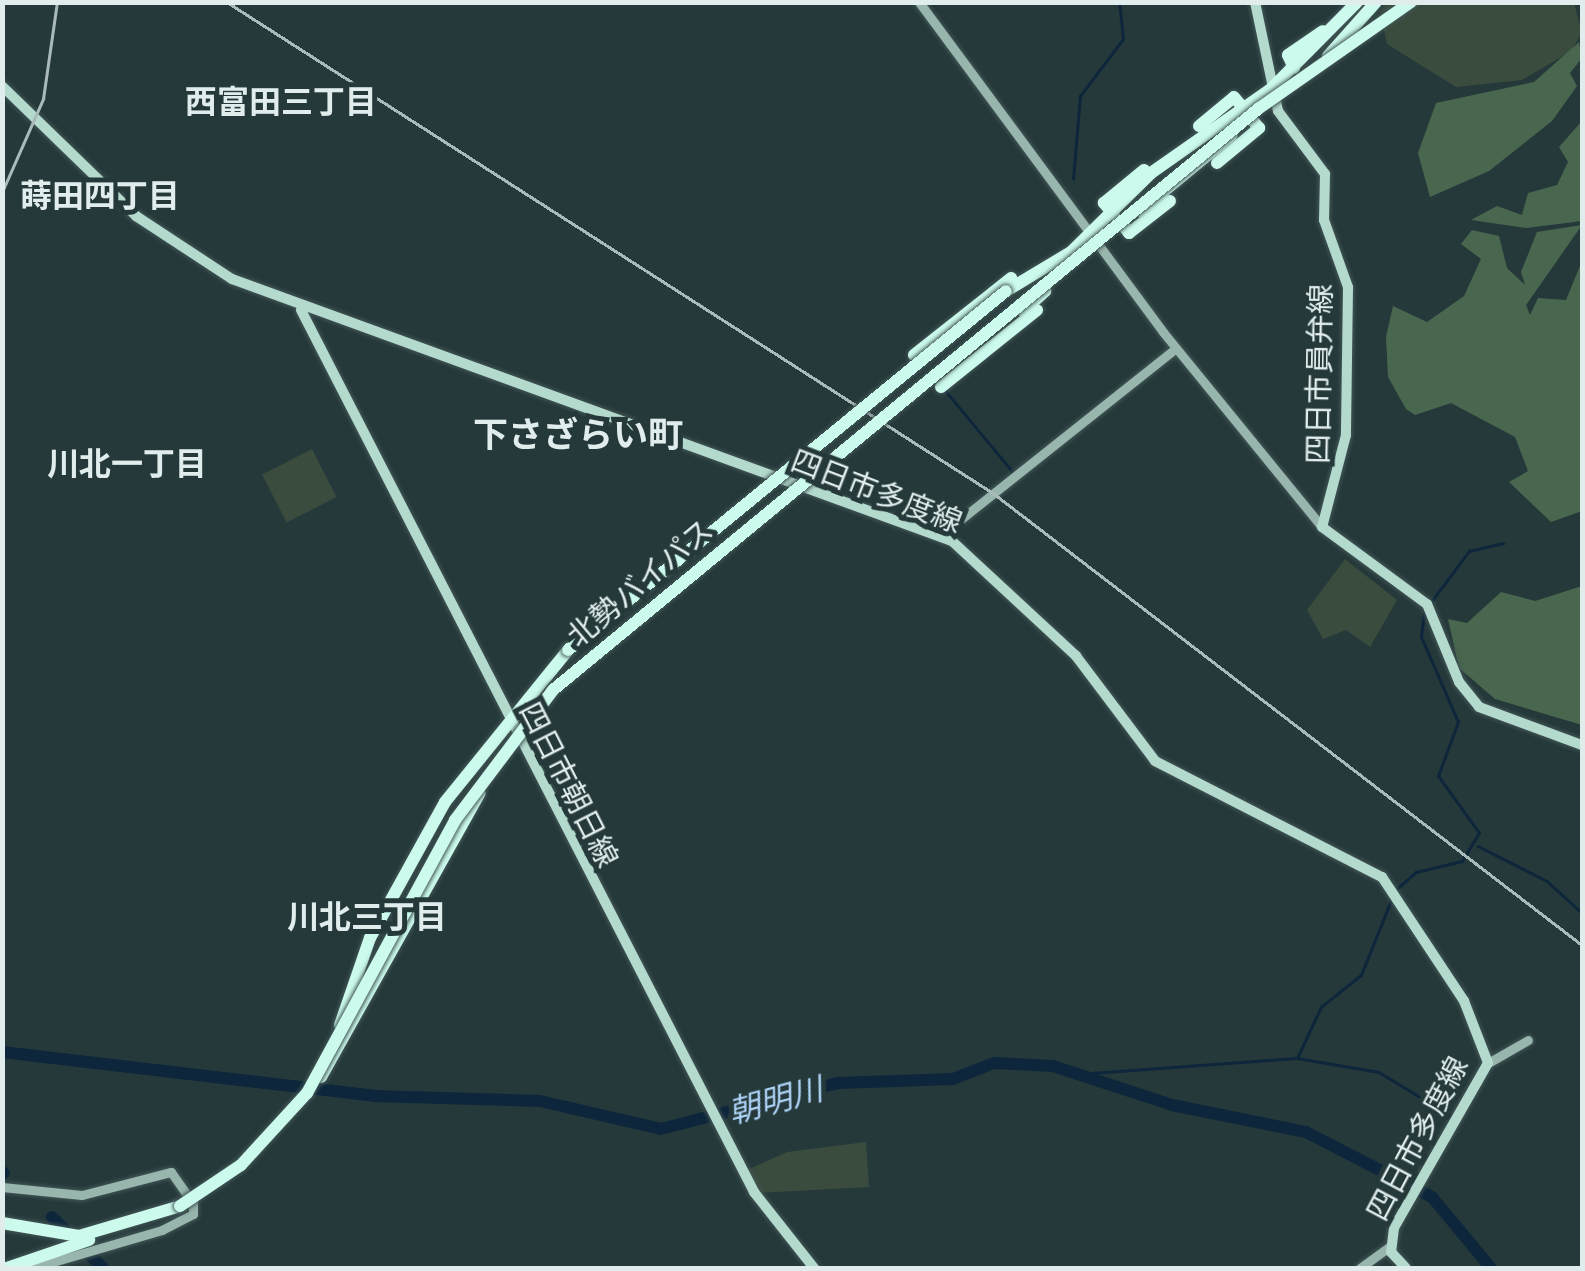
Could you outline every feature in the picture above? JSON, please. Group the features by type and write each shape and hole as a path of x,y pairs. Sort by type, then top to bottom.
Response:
{"highway":[{"path":"1301,78 1357,2"},
{"path":"317,1078 370,938 444,802 515,731 588,668 1023,311 1118,219 1170,154 1301,78 1350,34 1376,2"},
{"name":"北勢バイパス","path":"2,1221 59,1239 87,1243 180,1206 240,1165 295,1109 317,1078 455,820 553,690 1258,109 1412,2"},
{"path":"1340,22 1350,34"},
{"path":"1332,52 1342,65"},
{"path":"1118,219 1129,234 1260,128 1246,112"},
{"path":"1170,154 1191,180"},
{"path":"914,355 1023,277 1093,240"},
{"path":"295,1109 342,1045 515,731 568,650 1023,277"},
{"path":"940,387 1036,311 1053,282"},
{"path":"7,1268 59,1239"}],"main road":[{"name":"四日市員弁線","path":"1255,2 1272,92 1288,130 1325,174 1324,220 1348,293 1346,435 1338,492 1322,527"},
{"name":"四日市多度線","path":"2,86 170,243 301,309 940,535 1076,656 1156,761 1382,877 1464,1001 1488,1063 1394,1228 1390,1246 1406,1268"},
{"name":"四日市朝日線","path":"301,309 673,1041 754,1192 814,1268"},
{"path":"1322,527 1429,608 1452,669 1480,707 1582,745"}],"street":[{"path":"919,2 1093,240 1322,527"},
{"path":"940,535 1176,348"},
{"path":"1488,1063 1528,1040"},
{"path":"2,1187 82,1195 178,1175 193,1214 87,1243 78,1257 32,1268"},
{"path":"1360,1268 1390,1246"}],"green space":[{"path":"1387,2 1574,3 1582,33 1570,52 1522,80 1456,87 1387,44 1380,12"},
{"path":"1579,42 1582,58 1570,73 1577,86 1552,121 1489,171 1430,197 1418,153 1436,103 1534,82"},
{"path":"1582,121 1582,221 1526,228 1471,220 1497,206 1522,215 1528,193 1557,185 1568,162 1559,147"},
{"path":"1582,225 1526,305 1530,315 1538,298 1566,300 1582,261 1582,511 1551,522 1509,482 1528,471 1515,437 1451,403 1415,415 1406,409 1388,377 1386,337 1393,306 1427,322 1464,296 1481,259 1461,244 1472,230 1499,236 1507,268 1525,285 1521,272 1537,232"},
{"path":"312,449 337,497 287,523 262,474"},
{"path":"1345,559 1397,600 1370,647 1346,630 1323,639 1307,610"},
{"path":"1582,586 1582,725 1495,699 1459,668 1448,619 1467,623 1501,592 1535,601"},
{"path":"866,1142 869,1187 758,1193 747,1170 787,1152"}],"waterway":[{"path":"1073,179 1080,96 1123,39 1119,2"},
{"path":"931,373 1009,306"},
{"path":"945,390 1013,472"},
{"path":"1431,602 1469,551 1503,543"},
{"path":"1398,888 1416,872 1462,861 1479,833 1438,776 1458,722 1421,637 1424,613"},
{"path":"1478,846 1547,881 1582,913"},
{"path":"1092,1073 1297,1058 1321,1007 1361,975 1392,898"},
{"name":"朝明川","path":"2,1052 374,1096 540,1101 661,1129 838,1083 953,1079 994,1063 1053,1066 1172,1105 1306,1132 1432,1197 1491,1268"},
{"path":"1297,1058 1379,1072 1450,1115"},
{"path":"52,1217 103,1268"}],"railway":[{"path":"2,192 43,99 57,2"},
{"path":"227,2 993,493 1582,945"}],"district":[{"name":"西富田三丁目","path":"281,100"},
{"name":"蒔田四丁目","path":"100,194"},
{"name":"下さざらい町","path":"578,433"},
{"name":"川北一丁目","path":"127,462"},
{"name":"川北三丁目","path":"367,915"}]}
